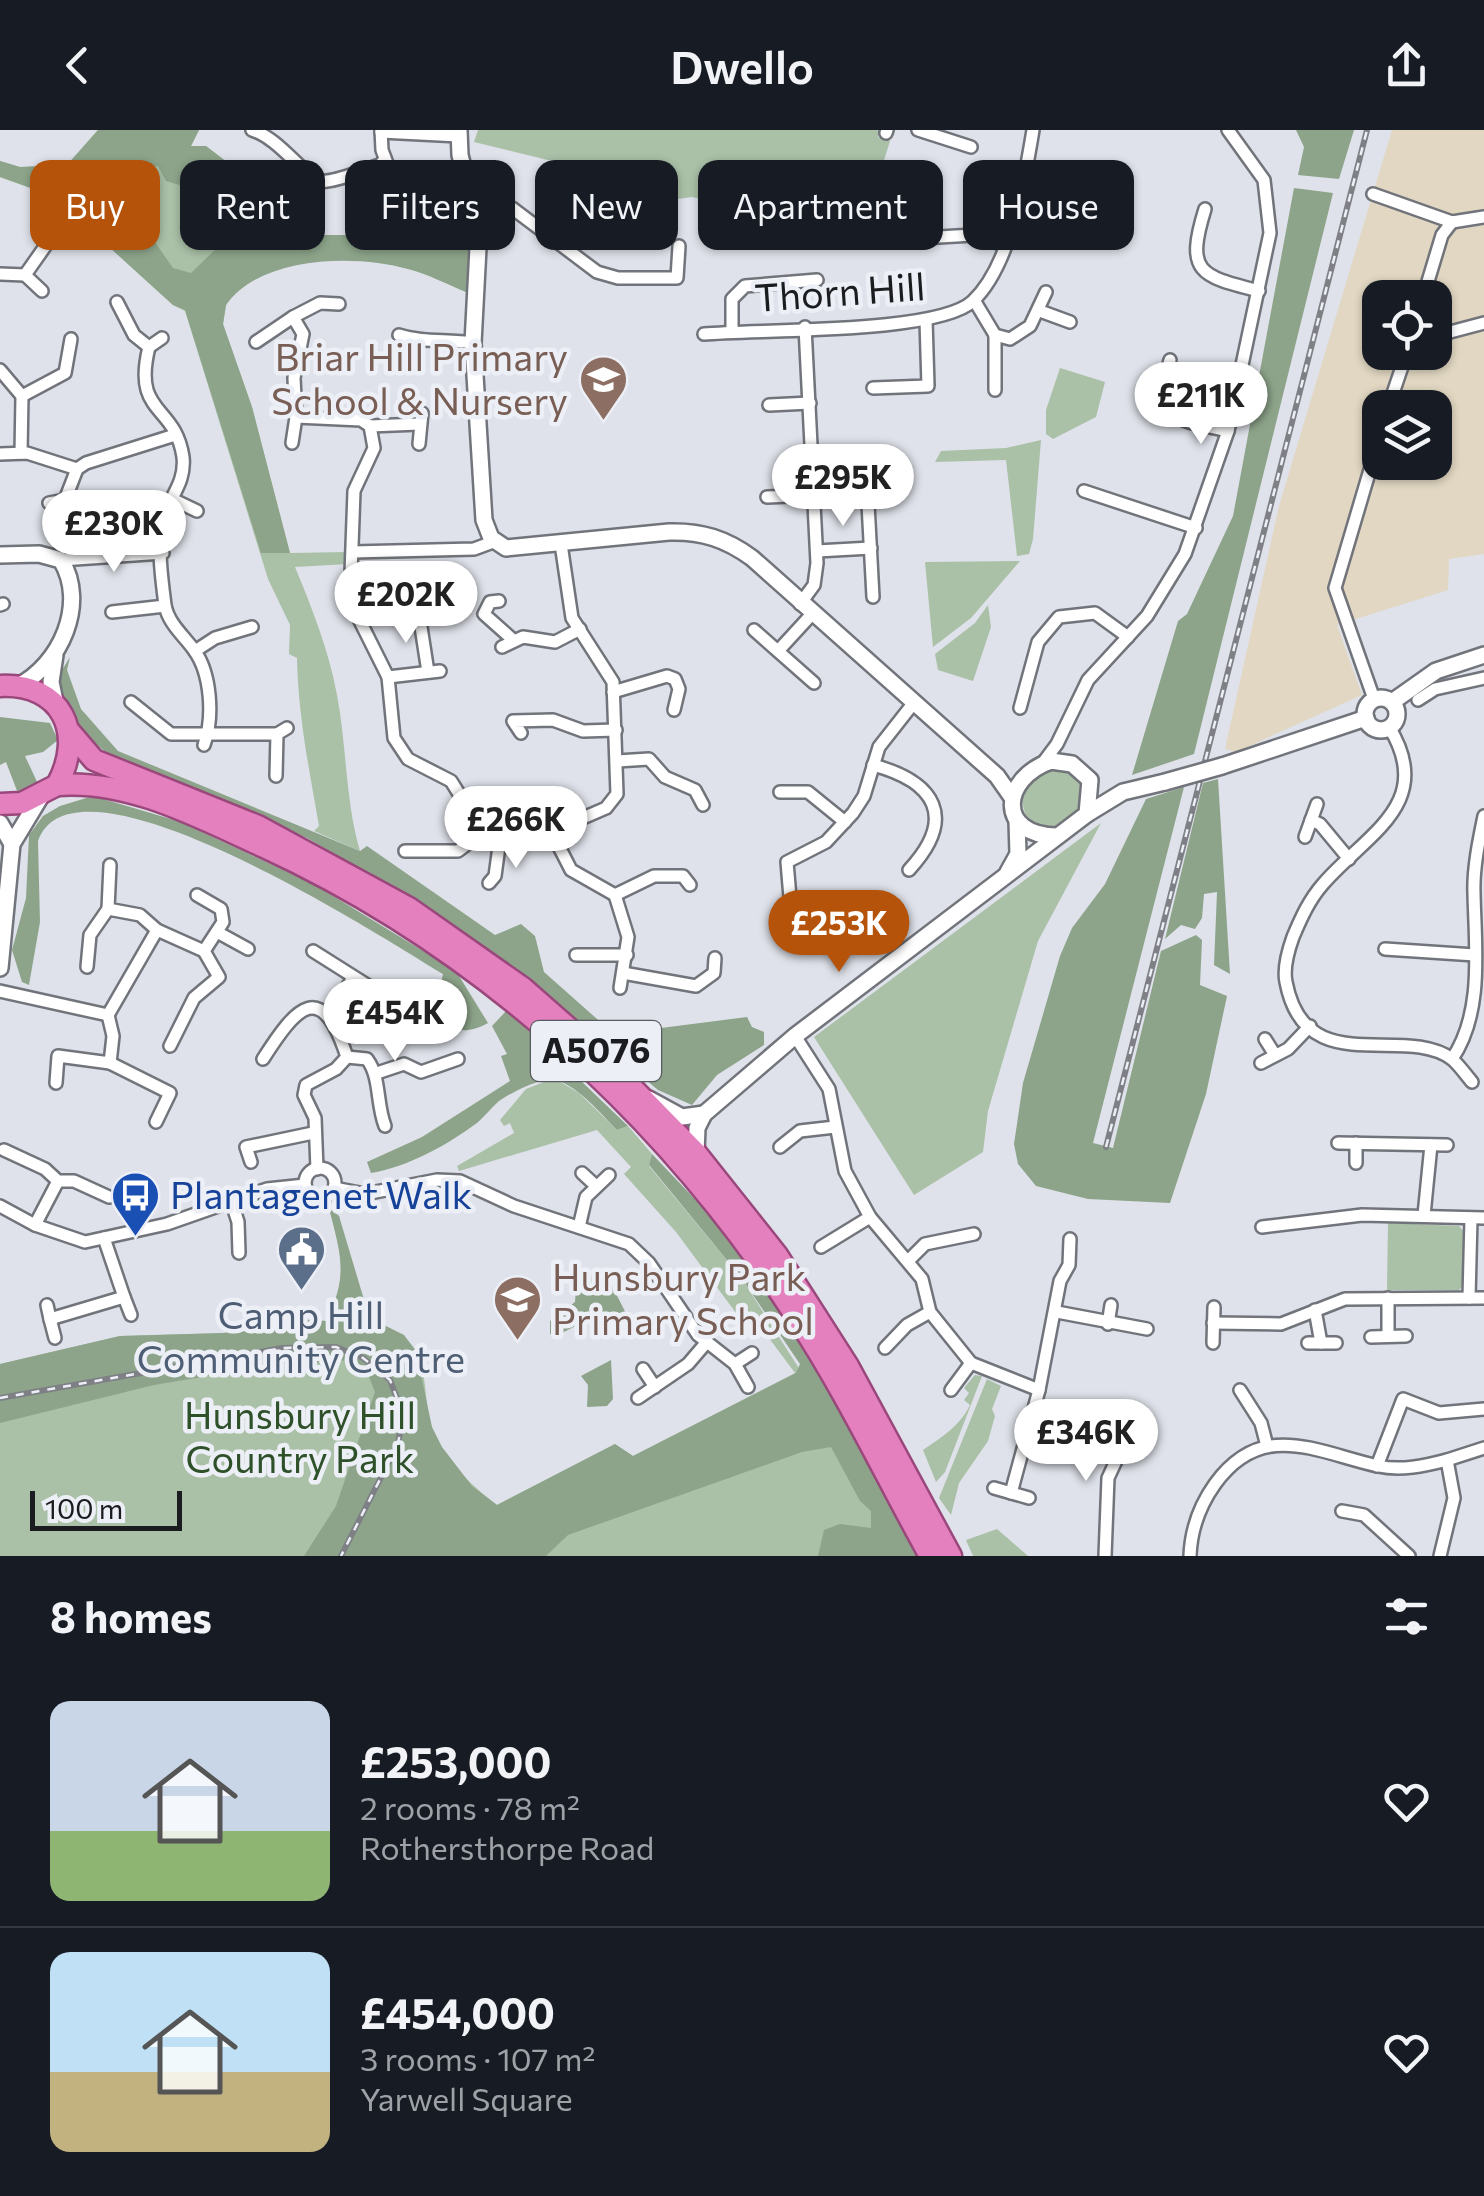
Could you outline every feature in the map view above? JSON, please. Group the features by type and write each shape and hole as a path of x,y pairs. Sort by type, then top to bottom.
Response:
{"highway":[{"path":"0,804 22,804 49,791 66,768 70,732 57,708 36,691 5,686"},
{"name":"A5076","path":"70,732 94,760 258,826 409,908 522,988 642,1096 696,1152 747,1214 814,1310 951,1556"},
{"name":"A5076","path":"49,791 113,787 291,860 398,920 477,974 556,1037 662,1142 761,1264 834,1377 930,1556"}],"street":[{"path":"252,130 277,142 295,160"},
{"path":"918,130 972,147"},
{"name":"Thorn Hill","path":"1028,160 1032,130"},
{"path":"1010,796 1022,779 1042,764 1088,680 1167,586 1196,528 1228,431 1270,233 1268,194 1256,164 1228,130"},
{"path":"325,181 385,159 381,131 459,133 465,160"},
{"path":"1373,194 1452,222 1484,218"},
{"path":"1205,209 1194,253 1202,271 1259,290"},
{"path":"515,210 597,272 618,278 677,278 679,246"},
{"path":"1429,280 1442,235 1452,222"},
{"path":"1200,224 1214,228"},
{"path":"25,275 43,250"},
{"path":"479,250 473,343 484,520 493,542 506,548 669,532 710,535 752,558 912,705 996,776 1010,796 1018,821 1018,854 1006,875"},
{"name":"Thorn Hill","path":"704,334 926,320 948,315 974,300 992,276 1002,250"},
{"path":"0,274 25,275 42,291"},
{"path":"732,331 731,304 742,287 817,280"},
{"path":"995,335 1010,339 1021,334 1040,311 1046,292"},
{"path":"974,300 995,335 991,383"},
{"path":"117,302 134,335 149,348"},
{"path":"256,342 320,303 339,304"},
{"path":"1040,311 1070,322"},
{"path":"292,443 296,417 294,378 303,334 294,317"},
{"path":"873,388 928,386 926,320"},
{"path":"1452,331 1484,323"},
{"path":"778,651 806,609 814,585 817,551 806,327"},
{"path":"399,335 416,341 444,338 473,343"},
{"path":"22,396 61,377 68,366 71,338"},
{"path":"162,338 149,348 142,378 144,389 175,435 184,469 163,519 165,606 195,651 209,681 206,739"},
{"path":"1170,360 1161,391 1166,410 1181,420 1228,431"},
{"path":"2,364 22,396 21,453"},
{"path":"61,377 73,384"},
{"path":"768,405 810,403"},
{"path":"296,417 322,416 370,426 420,418 419,444"},
{"path":"370,426 374,448 354,491 350,602 388,677 391,725 398,748 408,760 451,781 483,832 500,840 524,843 606,808 617,794 614,692 603,662 572,618 561,544"},
{"path":"49,502 66,500 77,469 98,457 175,435"},
{"path":"0,454 21,453 77,469"},
{"path":"1367,480 1335,588 1374,699"},
{"path":"873,598 868,492 885,498"},
{"path":"767,498 814,495"},
{"path":"1089,498 1196,528"},
{"path":"174,500 198,511"},
{"path":"353,552 474,549 493,542"},
{"path":"817,551 870,548"},
{"path":"0,556 39,554 61,560 163,553"},
{"path":"57,708 52,682 55,656 70,612 67,570 61,560"},
{"path":"872,583 887,582"},
{"path":"499,601 490,602 484,614 507,643 554,642 580,629"},
{"path":"112,612 165,606"},
{"path":"1020,708 1038,642 1059,616 1094,613 1128,637"},
{"path":"388,677 434,671 420,614"},
{"path":"195,651 215,638 252,627"},
{"path":"754,630 814,683"},
{"path":"1374,699 1392,702 1436,671 1484,655"},
{"path":"5,686 37,676 55,656"},
{"path":"614,692 671,678 681,662"},
{"path":"671,678 679,689 674,710"},
{"path":"1418,700 1435,689 1484,678"},
{"path":"1366,718 1367,707 1374,699"},
{"path":"132,702 171,734 206,739 282,731 276,776"},
{"path":"1366,718 1378,729 1389,727 1397,716 1392,702"},
{"path":"794,945 787,862 826,842 845,822 864,796 879,747 912,705"},
{"path":"143,730 151,717"},
{"path":"696,1152 697,1128 704,1114 795,1036 1057,836 1074,828 1087,814 1123,792 1222,766 1366,718"},
{"path":"521,733 512,721 554,720 583,731 616,730"},
{"path":"1066,726 1072,764 1090,780 1123,792"},
{"path":"1389,727 1404,767 1398,806 1386,825 1310,900 1286,964 1289,991 1310,1026 1343,1044 1403,1046 1452,1059 1472,1082"},
{"path":"617,761 649,759 665,777 695,790 703,805"},
{"path":"1042,764 1072,764"},
{"path":"874,766 914,779 932,799 932,839 910,870"},
{"path":"996,776 1022,779"},
{"path":"1087,814 1090,780"},
{"path":"0,968 12,844 49,791"},
{"path":"780,792 808,792 845,822"},
{"path":"1305,837 1317,804"},
{"path":"1452,1059 1479,1002 1473,889 1484,816"},
{"path":"1311,820 1320,824 1349,859"},
{"path":"1018,821 1033,833 1057,836"},
{"path":"0,823 12,844"},
{"path":"551,831 571,870 614,895 628,937 620,988"},
{"path":"404,851 458,852 483,832"},
{"path":"489,883 494,876 500,840"},
{"path":"86,967 90,935 108,909 110,865"},
{"path":"614,895 654,876 683,876 690,885"},
{"path":"198,895 221,910 223,922 204,951"},
{"path":"108,909 140,915 157,930 204,951 219,976 194,998 170,1046"},
{"path":"110,1062 113,1036 108,1014 157,930"},
{"path":"216,932 248,948"},
{"path":"1384,948 1475,956"},
{"path":"314,951 389,999"},
{"path":"576,956 626,954"},
{"path":"623,973 696,986 714,972 715,958"},
{"path":"329,1015 353,978"},
{"path":"0,992 108,1014"},
{"path":"263,1059 289,1019 304,1006 318,1006 329,1015 347,1057"},
{"path":"1261,1063 1310,1026"},
{"path":"795,1036 825,1078 845,1172 870,1217 922,1279 930,1312 971,1363 995,1377 1039,1390"},
{"path":"1266,1039 1275,1055"},
{"path":"56,1083 58,1056 110,1062 170,1093 156,1122"},
{"path":"347,1057 367,1060 377,1073 376,1102 385,1126"},
{"path":"317,1169 312,1133 315,1118 304,1095 306,1085 336,1069 347,1057"},
{"path":"377,1073 404,1064 421,1072 458,1060"},
{"path":"642,1096 682,1117 704,1114"},
{"path":"780,1147 800,1131 835,1127"},
{"path":"251,1162 246,1146 312,1133"},
{"path":"1338,1143 1447,1145"},
{"path":"1356,1143 1356,1163"},
{"path":"1424,1215 1430,1145"},
{"path":"4,1150 44,1168 58,1181 74,1181 109,1197"},
{"path":"305,1186 309,1173 317,1169 330,1173 334,1188"},
{"path":"582,1173 596,1186"},
{"path":"579,1227 586,1197 609,1176"},
{"path":"34,1224 58,1181"},
{"path":"0,1206 34,1224 85,1242 167,1224 267,1189 305,1186 318,1198 334,1188 354,1194 460,1181 514,1206 629,1244 641,1254 706,1343 735,1364 748,1386"},
{"path":"231,1200 238,1222 239,1253"},
{"path":"1262,1227 1340,1216 1477,1218 1469,1298"},
{"path":"821,1247 870,1217"},
{"path":"908,1261 926,1244 974,1234"},
{"path":"104,1238 130,1315"},
{"path":"1011,1493 1039,1390 1060,1281 1069,1265 1070,1239"},
{"path":"55,1338 49,1312 124,1298"},
{"path":"1388,1298 1388,1336"},
{"path":"1213,1323 1281,1324 1345,1299 1484,1298"},
{"path":"1108,1324 1111,1304"},
{"path":"1212,1344 1214,1307"},
{"path":"1315,1310 1314,1343 1336,1343"},
{"path":"885,1348 907,1325 930,1312"},
{"path":"1057,1312 1147,1329"},
{"path":"1371,1337 1406,1336"},
{"path":"638,1398 688,1364 706,1343"},
{"path":"735,1364 752,1353"},
{"path":"951,1390 971,1363"},
{"path":"644,1369 655,1387"},
{"path":"1377,1466 1410,1385"},
{"path":"1247,1393 1261,1423 1266,1446"},
{"path":"1467,1395 1470,1411"},
{"path":"1404,1400 1439,1413 1484,1409"},
{"path":"1105,1556 1108,1478 1131,1427 1111,1424"},
{"path":"1190,1556 1194,1530 1207,1496 1231,1465 1266,1446 1328,1450 1377,1466 1420,1467 1484,1448"},
{"path":"1440,1556 1454,1498 1447,1460"},
{"path":"994,1488 1029,1498"},
{"path":"1342,1512 1364,1514 1409,1556"}],"shaded area":[{"path":"1392,130 1484,130 1484,554 1449,559 1448,590 1337,625 1362,695 1236,752 1225,749 1279,506"}],"green space":[{"path":"98,130 199,130 191,146 206,146 224,160 180,160 180,250 325,250 325,235 345,235 345,250 469,250 466,292 408,269 335,260 284,267 261,276 226,305 223,324 252,407 290,553 348,552 348,564 295,567 334,679 351,812 360,851 314,831 319,826 302,721 297,658 289,654 290,625 268,579 185,311 173,305 112,250 160,250 160,160 71,160"},
{"path":"98,130 199,130 191,146 206,146 224,160 180,160 180,185 166,181 160,160 71,160"},
{"path":"478,130 880,130 878,137 890,141 884,160 698,160 698,198 678,199 678,160 548,160 474,142"},
{"path":"1296,130 1354,130 1339,179 1298,175 1304,147"},
{"path":"0,161 30,167 30,188 0,177"},
{"path":"0,161 30,167 30,188 0,177"},
{"path":"1294,188 1333,193 1194,754 1132,775 1178,621 1187,614 1233,516"},
{"path":"325,235 345,235 345,250 469,250 466,292 408,269 336,261 285,268 261,277 241,289 226,305 223,324 252,407 290,553 261,553 185,310 173,305 112,250 160,249 173,268 191,273 215,250 325,250"},
{"path":"1060,368 1105,382 1096,417 1053,439 1046,434 1046,410"},
{"path":"1041,440 1033,539 1029,554 1017,556 1006,460 935,462 941,451 1006,448"},
{"path":"1020,561 971,618 933,647 925,562"},
{"path":"988,605 991,627 973,681 938,670 935,654 975,623"},
{"path":"70,657 67,670 81,709 118,751 360,851 367,846 495,935 521,924 535,936 544,972 614,1034 747,1017 752,1027 764,1032 764,1045 717,1075 692,1105 658,1090 542,992 423,906 307,838 109,755 83,729 63,698 59,675"},
{"path":"0,717 50,723 58,740 43,752 25,756 39,786 19,796 6,762 0,765"},
{"path":"1054,767 1071,771 1084,785 1081,810 1054,830 1026,819 1021,796 1028,782"},
{"path":"1218,779 1230,974 1214,965 1217,892 1204,894 1202,918 1195,929 1181,925 1165,939 1203,783"},
{"path":"1184,787 1093,1143 1113,1148 1161,951 1196,935 1202,940 1200,985 1227,996 1206,1094 1170,1203 1088,1199 1036,1186 1018,1164 1014,1144 1023,1083 1060,956 1072,928 1105,884 1146,799"},
{"path":"93,796 181,822 315,885 456,971 488,1023 465,1030 447,1024 435,1011 443,974 300,890 234,856 168,829 109,813 64,816 38,841 40,922 29,985 22,982 12,950 26,898 29,835 43,816"},
{"path":"1101,823 1038,941 988,1111 983,1152 914,1195 814,1037"},
{"path":"507,1010 628,1126 617,1130 574,1089 557,1080 544,1080 496,1103 477,1123 440,1147 399,1166 371,1173 367,1162 422,1137 510,1081 501,1056 507,1054 492,1026"},
{"name":"Hunsbury Hill Country Park","path":"554,1078 579,1093 617,1130 628,1126 652,1154 649,1166 740,1276 919,1556 0,1556 0,1364 120,1336 224,1333 283,1318 326,1321 338,1291 341,1265 329,1208 339,1216 352,1270 368,1307 416,1352 432,1428 443,1450 459,1471 497,1505 615,1444 633,1456 795,1373 757,1322 745,1322 739,1317 676,1232 624,1174 631,1167 597,1130 459,1171 457,1166 514,1133 510,1123 504,1126 500,1120 526,1089"},
{"path":"652,1154 711,1216 823,1374 919,1556 818,1556 824,1530 840,1524 871,1528 871,1511 860,1501 831,1447 802,1452 568,1535 546,1556 304,1556 336,1506 375,1392 369,1377 352,1360 274,1365 154,1385 0,1423 0,1364 120,1336 224,1333 283,1318 326,1321 338,1291 341,1265 329,1208 339,1216 365,1303 378,1322 404,1335 416,1351 432,1427 472,1486 497,1505 615,1444 633,1456 796,1373 800,1364 740,1276 649,1165"},
{"path":"1388,1223 1459,1226 1464,1232 1463,1286 1459,1290 1387,1290"},
{"path":"577,1271 610,1282 634,1329 631,1333 599,1314 558,1335 550,1334 550,1321 575,1302"},
{"path":"611,1360 613,1399 607,1406 587,1407 588,1385 581,1376"},
{"path":"975,1375 982,1376 945,1472 936,1482 923,1450 966,1412 970,1405 964,1400 969,1393 964,1388"},
{"path":"987,1379 1001,1386 992,1409 995,1416 988,1441 959,1483 951,1515 939,1498"},
{"path":"997,1529 1028,1556 973,1556 966,1540"}],"railway":[{"path":"1106,1147 1367,130"},
{"path":"0,1398 282,1348 336,1347 363,1358 390,1380 403,1414 398,1444 341,1556"}],"place":[{"name":"Briar Hill Primary School & Nursery","path":"603,422"},
{"name":"Plantagenet Walk","path":"135,1238"},
{"name":"Camp Hill Community Centre","path":"301,1292"},
{"name":"Hunsbury Park Primary School","path":"517,1342"}]}
